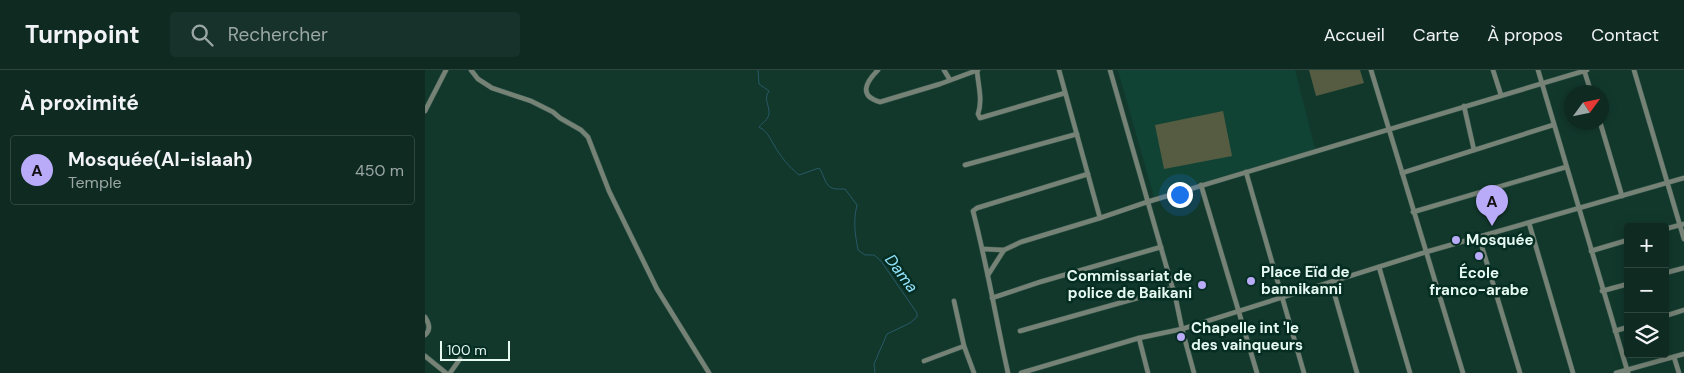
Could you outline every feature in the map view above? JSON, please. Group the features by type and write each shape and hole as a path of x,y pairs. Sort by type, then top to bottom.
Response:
{"street":[{"path":"425,111 446,70"},
{"path":"471,70 478,79 492,88 531,101 553,112 559,118 581,130 588,137 609,191 657,289 709,373"},
{"path":"878,70 867,81 866,90 873,100 880,102 950,80 969,71 977,70 981,98 981,107 978,114 980,118 1065,93"},
{"path":"944,70 950,80"},
{"path":"1059,70 1100,218"},
{"path":"1110,70 1173,288 1194,373"},
{"path":"1371,70 1463,373"},
{"path":"1493,70 1501,95"},
{"path":"1538,70 1565,167 1627,371"},
{"path":"983,249 1004,250 1021,242 1201,185 1585,70 1589,85"},
{"path":"1634,70 1667,183 1682,224 1684,239"},
{"path":"1464,106 1474,150"},
{"path":"1402,173 1553,125"},
{"path":"1602,130 1622,196"},
{"path":"965,164 1077,134"},
{"path":"1413,212 1565,167"},
{"path":"1246,172 1305,373"},
{"path":"1008,373 983,249 973,211 1088,174"},
{"path":"1021,373 1139,338 1182,328 1379,266 1684,178"},
{"path":"1201,185 1257,373"},
{"path":"1529,223 1573,373"},
{"path":"1669,228 1682,224"},
{"path":"1479,237 1520,373"},
{"path":"1591,251 1624,241"},
{"path":"992,298 1161,247"},
{"path":"988,275 1004,250"},
{"path":"1379,266 1410,373"},
{"path":"1669,272 1684,268"},
{"path":"1331,282 1357,373"},
{"path":"1602,291 1624,285"},
{"path":"1020,331 1173,288"},
{"path":"954,301 964,346 974,373"},
{"path":"1669,315 1684,310"},
{"path":"425,317 429,322 426,333"},
{"path":"1615,331 1624,328"},
{"path":"1139,338 1148,373"},
{"path":"924,361 964,346"},
{"path":"1616,373 1684,354"},
{"path":"425,356 448,373 460,359"},
{"path":"1674,357 1679,373"}],"shaded area":[{"path":"1118,70 1295,70 1315,149 1154,197"},
{"path":"1309,70 1360,70 1364,83 1316,96"},
{"path":"1223,111 1232,156 1164,169 1155,125"}],"waterway":[{"name":"Dama","path":"758,70 759,84 769,91 767,94 769,114 759,127 766,133 782,158 799,175 819,168 829,186 836,189 845,189 857,205 855,228 858,250 865,255 874,255 881,261 917,313 917,317 910,323 887,334 874,364 875,373"}],"place":[{"name":"Mosquée(Al-islaah)","path":"1492,226"},
{"name":"Mosquée","path":"1456,240"},
{"name":"École franco-arabe","path":"1479,256"},
{"name":"Place Eïd de bannikanni","path":"1251,281"},
{"name":"Commissariat de police de Baikani","path":"1202,285"},
{"name":"Chapelle int 'le des vainqueurs","path":"1181,337"}]}
